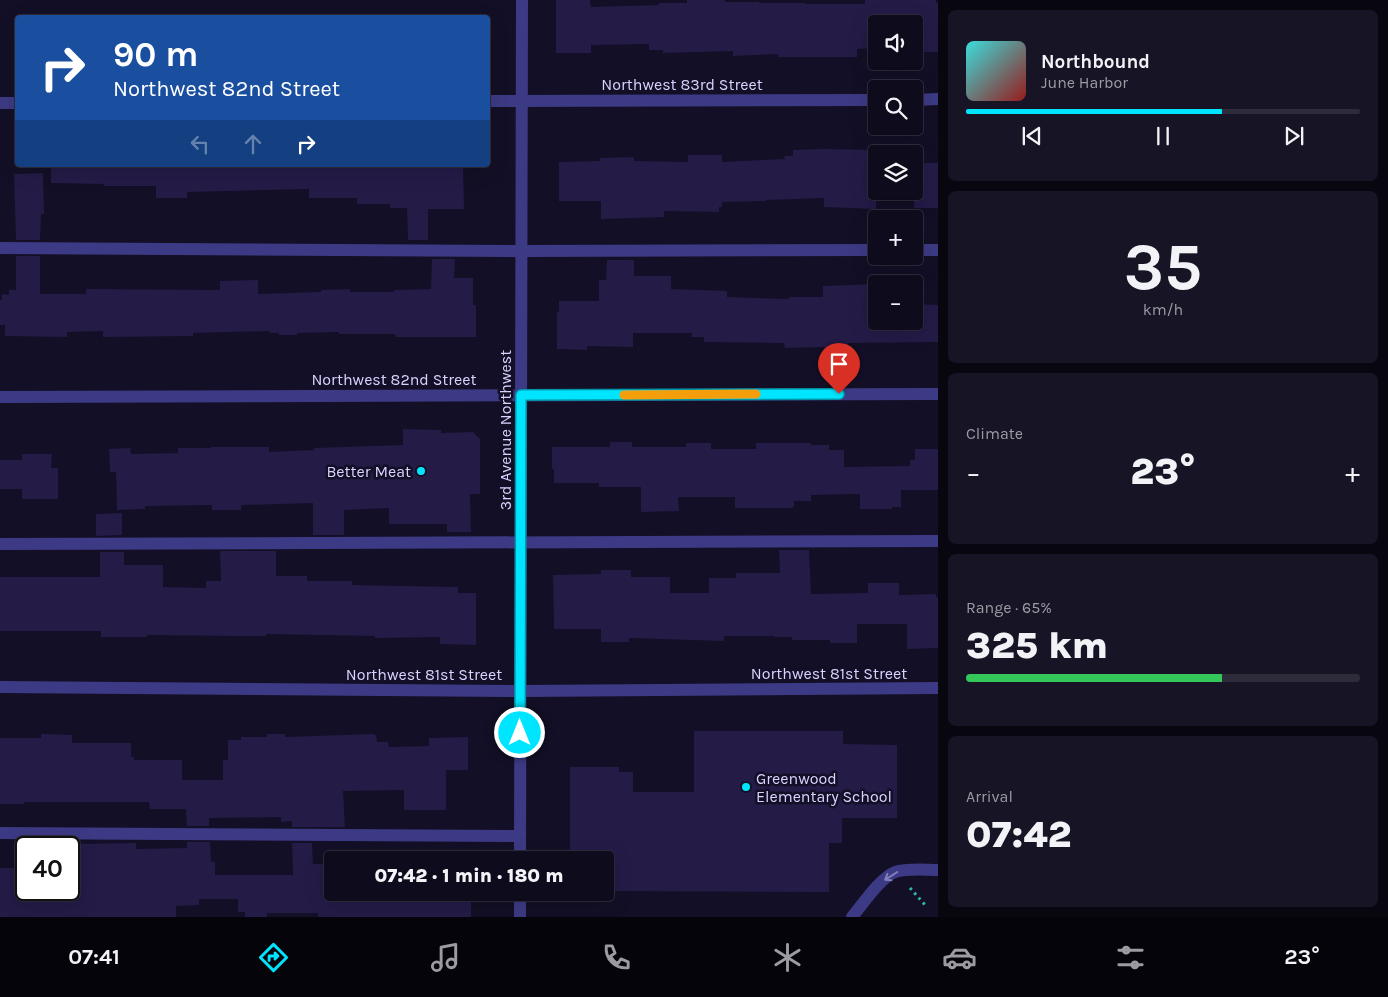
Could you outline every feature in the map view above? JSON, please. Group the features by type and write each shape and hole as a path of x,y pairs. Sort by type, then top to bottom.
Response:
{"street":[{"name":"3rd Avenue Northwest","path":"520,851 522,0"},
{"name":"Northwest 83rd Street","path":"490,101 868,100"},
{"path":"923,100 938,100"},
{"path":"0,103 15,103"},
{"path":"0,248 521,251 868,250"},
{"path":"923,250 938,250"},
{"name":"Northwest 82nd Street","path":"0,397 938,394"},
{"path":"0,544 938,541"},
{"name":"Northwest 81st Street","path":"0,687 521,691 938,688"},
{"path":"0,833 520,836"},
{"path":"852,917 888,876 906,870 938,870"},
{"path":"520,901 520,917"}],"path":[{"path":"904,881 926,906"}],"building":[{"path":"556,0 590,0 591,7 687,3 687,0 865,4 865,0 936,0 936,3 938,3 938,52 923,52 923,15 868,15 868,48 857,49 857,57 778,57 778,54 733,56 733,51 663,53 663,50 649,50 649,44 591,45 591,53 556,53"},
{"path":"793,150 868,150 868,200 876,200 876,209 824,207 824,198 766,200 722,202 719,212 664,211 664,217 601,219 601,201 559,201 559,162 600,161 600,158 634,157 634,161 688,162 688,155 722,155 722,162 785,159 784,156 793,156"},
{"path":"923,163 938,163 938,208 914,208 914,200 923,200"},
{"path":"51,167 463,167 464,209 428,209 428,240 408,240 407,208 390,208 390,204 357,204 357,198 309,198 309,189 187,192 187,198 156,198 156,186 51,183"},
{"path":"43,173 44,214 41,214 40,240 16,240 14,174"},
{"path":"16,256 40,256 40,294 86,294 86,289 220,290 220,281 258,280 258,294 350,289 350,292 394,292 394,290 431,289 432,259 455,259 454,278 473,278 473,305 476,305 476,337 396,337 395,334 339,334 339,332 279,335 279,333 270,333 269,331 193,333 193,336 103,337 103,331 67,332 67,337 5,336 5,325 0,325 0,300 2,300 2,294 9,295 9,290 16,290"},
{"path":"607,260 634,260 634,276 671,276 671,289 727,291 727,297 789,299 789,297 823,297 823,286 868,284 868,330 923,330 923,304 938,305 938,342 848,343 848,350 824,350 824,347 785,348 784,343 704,342 704,337 691,337 692,333 633,333 633,347 587,346 587,350 557,349 557,312 559,312 559,301 599,301 599,280 606,280"},
{"path":"403,429 441,430 441,433 473,432 480,439 480,494 470,494 471,532 447,532 447,524 389,524 389,508 344,510 344,535 313,535 313,503 241,505 241,510 212,510 212,505 145,506 145,509 117,510 116,472 110,472 109,449 130,448 131,454 178,453 178,448 269,447 269,452 314,450 314,448 403,445"},
{"path":"610,442 632,442 632,447 686,447 686,443 711,443 711,449 756,449 756,443 811,443 811,445 829,445 829,450 844,450 844,467 910,466 910,460 915,460 915,449 938,449 938,490 901,490 901,507 892,507 892,509 860,509 860,494 811,495 811,501 794,501 794,507 791,508 735,508 735,497 678,497 679,511 641,512 641,487 599,487 599,483 554,483 552,447 610,447"},
{"path":"22,454 52,454 51,468 58,468 58,499 22,499 22,489 0,489 0,460 22,460"},
{"path":"122,513 122,535 96,536 96,514"},
{"path":"779,550 809,550 811,594 868,593 868,583 899,583 899,595 936,594 936,597 938,597 938,648 907,649 907,624 857,624 857,643 830,643 830,640 792,640 792,637 774,636 724,636 724,641 629,638 629,642 601,642 601,629 554,629 553,575 601,574 601,570 631,570 631,577 670,577 670,593 709,593 709,578 736,578 736,573 780,573"},
{"path":"220,551 276,551 276,576 307,576 307,581 352,581 352,585 458,587 458,593 476,593 476,645 440,644 440,637 375,638 375,636 266,634 266,636 147,635 147,637 101,637 101,631 0,631 0,577 100,577 100,552 124,552 124,565 163,565 163,587 206,588 206,581 221,581"},
{"path":"694,731 843,731 843,744 897,745 897,818 842,818 842,843 829,843 829,892 614,891 614,851 570,851 570,767 619,767 619,772 633,772 633,792 694,792"},
{"path":"41,734 72,735 72,743 131,743 131,757 134,757 134,760 182,760 182,780 223,780 223,760 228,760 228,740 241,740 241,737 267,737 267,734 285,734 285,737 374,734 376,735 377,742 388,742 389,747 429,746 429,738 468,737 468,770 446,770 446,810 404,810 404,790 343,791 345,827 292,827 292,821 281,822 281,817 209,818 209,826 187,826 186,809 150,809 149,802 24,802 24,804 0,804 0,738 41,738"},
{"path":"187,842 210,842 211,862 215,862 215,875 293,875 292,843 312,843 313,864 324,864 324,901 471,901 471,917 318,917 318,913 267,913 267,917 245,917 245,912 238,912 238,899 199,899 199,905 176,906 176,917 0,917 0,868 15,868 15,901 80,901 80,844 136,843 136,849 187,848"}],"slow traffic":[{"path":"624,395 756,394"}],"place":[{"name":"Better Meat","path":"421,471"},
{"name":"Greenwood Elementary School","path":"746,787"}],"route":[{"path":"520,733 521,395 839,394"}]}
